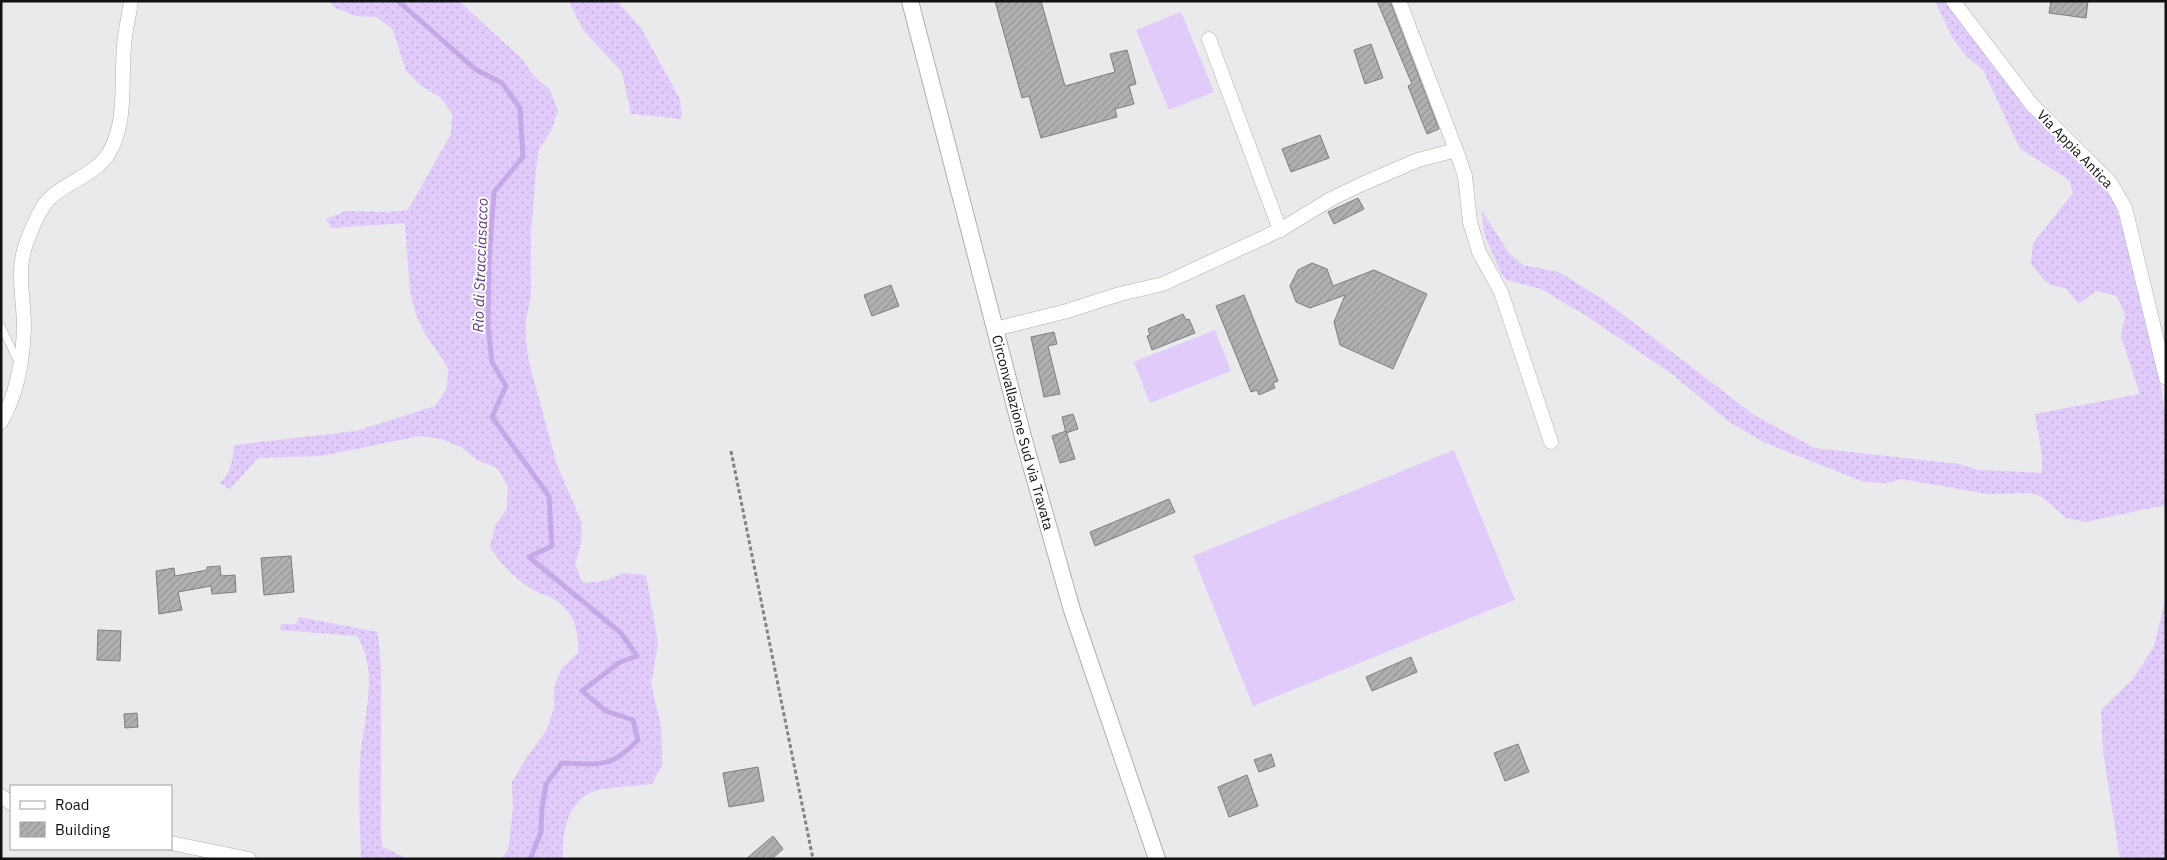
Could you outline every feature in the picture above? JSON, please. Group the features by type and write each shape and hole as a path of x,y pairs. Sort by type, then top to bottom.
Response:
{"street":[{"path":"1,422 18,381 24,328 21,262 26,244 39,214 49,200 90,174 110,152 120,114 124,45 131,1"},
{"name":"Circonvallazione Sud via Travata","path":"910,1 995,329 1072,610 1157,859"},
{"path":"1399,1 1466,176 1470,222 1479,252 1500,292 1551,442"},
{"name":"Via Appia Antica","path":"1954,1 2032,105 2110,182 2119,196 2128,222 2166,378"},
{"path":"1209,38 1280,230"},
{"path":"995,329 1163,284 1280,230 1331,199 1362,184 1418,160 1456,150"},
{"path":"172,844 249,859"}],"lane":[{"path":"1,326 20,365"}],"path":[{"path":"731,451 813,859"}],"shaded area":[{"path":"329,1 459,1 522,59 534,76 550,90 558,111 551,131 539,149 536,169 531,234 531,297 526,319 529,362 557,465 582,523 581,544 575,564 583,583 604,581 624,573 646,575 658,643 651,684 661,725 662,746 662,766 652,784 595,791 582,798 567,821 563,840 563,859 501,859 508,850 513,808 512,782 547,729 554,708 554,687 562,668 578,653 578,637 571,617 562,605 520,581 494,554 490,547 495,526 507,508 508,487 497,468 477,460 461,447 441,439 420,436 321,456 258,458 230,489 219,483 229,471 234,445 356,431 435,406 447,388 448,368 424,332 415,312 410,291 405,223 331,228 326,219 346,211 387,212 408,210 451,134 452,113 440,97 421,86 406,71 393,30 377,17 356,16 335,8"},
{"path":"569,1 617,1 641,28 680,99 682,119 631,114 622,72 583,30"},
{"path":"1935,1 1945,1 1961,23 2090,169 2114,201 2160,380 2166,422 2166,505 2085,522 2066,518 2042,497 2032,493 1988,494 1902,479 1888,483 1864,482 1763,442 1728,421 1672,374 1585,315 1541,289 1507,280 1501,273 1484,233 1482,211 1509,253 1523,265 1559,272 1608,303 1754,415 1815,448 1959,464 1979,470 2042,473 2042,456 2035,414 2140,394 2121,337 2125,315 2117,296 2096,291 2079,304 2065,288 2053,286 2045,281 2031,264 2033,243 2073,193 2069,180 2020,149 1983,70 1966,56 1953,39"},
{"path":"1181,12 1214,92 1169,110 1136,30"},
{"path":"1215,330 1231,371 1150,403 1134,362"},
{"path":"1454,450 1515,600 1253,706 1193,556"},
{"path":"2166,596 2166,859 2120,859 2103,751 2101,710 2132,680 2154,647"},
{"path":"299,617 378,632 381,666 381,838 383,847 408,859 361,859 359,771 369,680 368,664 364,649 357,636 280,630 281,624 296,624"}],"building":[{"path":"995,1 1041,1 1065,86 1115,72 1110,54 1127,50 1136,84 1129,86 1134,104 1115,109 1117,117 1041,138 1029,96 1022,98"},
{"path":"1377,1 1390,1 1439,129 1427,134 1408,86 1412,84"},
{"path":"2051,1 2088,1 2086,18 2049,13"},
{"path":"1371,44 1383,78 1365,84 1354,50"},
{"path":"1320,135 1329,158 1291,172 1282,149"},
{"path":"1358,198 1364,209 1334,224 1328,212"},
{"path":"1312,263 1327,269 1333,286 1374,270 1427,294 1393,369 1340,345 1334,322 1345,295 1310,308 1296,302 1290,286 1298,270"},
{"path":"891,285 899,306 872,316 864,295"},
{"path":"1244,295 1278,381 1273,383 1275,388 1259,395 1257,390 1251,392 1216,306"},
{"path":"1183,314 1186,320 1189,319 1195,333 1152,350 1147,336 1150,335 1148,329"},
{"path":"1054,332 1057,344 1048,346 1060,394 1044,397 1031,337"},
{"path":"1073,414 1078,429 1066,433 1062,417"},
{"path":"1066,431 1075,459 1060,463 1052,436"},
{"path":"1169,499 1175,512 1095,546 1090,532"},
{"path":"291,556 294,592 264,595 261,558"},
{"path":"220,566 221,576 235,575 236,592 212,594 211,586 178,592 182,610 159,614 156,571 174,568 175,576 207,570 207,567"},
{"path":"98,630 121,631 120,661 97,660"},
{"path":"1411,657 1417,672 1372,691 1366,677"},
{"path":"137,713 138,727 125,728 124,714"},
{"path":"1518,744 1529,772 1505,781 1494,753"},
{"path":"1271,754 1275,766 1259,772 1254,760"},
{"path":"758,767 764,801 729,807 723,773"},
{"path":"1247,775 1258,806 1229,817 1218,787"},
{"path":"773,836 783,849 772,859 746,859"}],"waterway":[{"name":"Rio di Stracciasacco","path":"398,1 475,69 502,83 520,108 523,157 494,192 489,259 488,325 492,362 506,386 492,417 549,496 552,546 529,557 621,633 637,656 620,662 582,691 606,711 633,720 638,740 620,756 604,763 562,763 546,784 541,832 530,859"}]}
